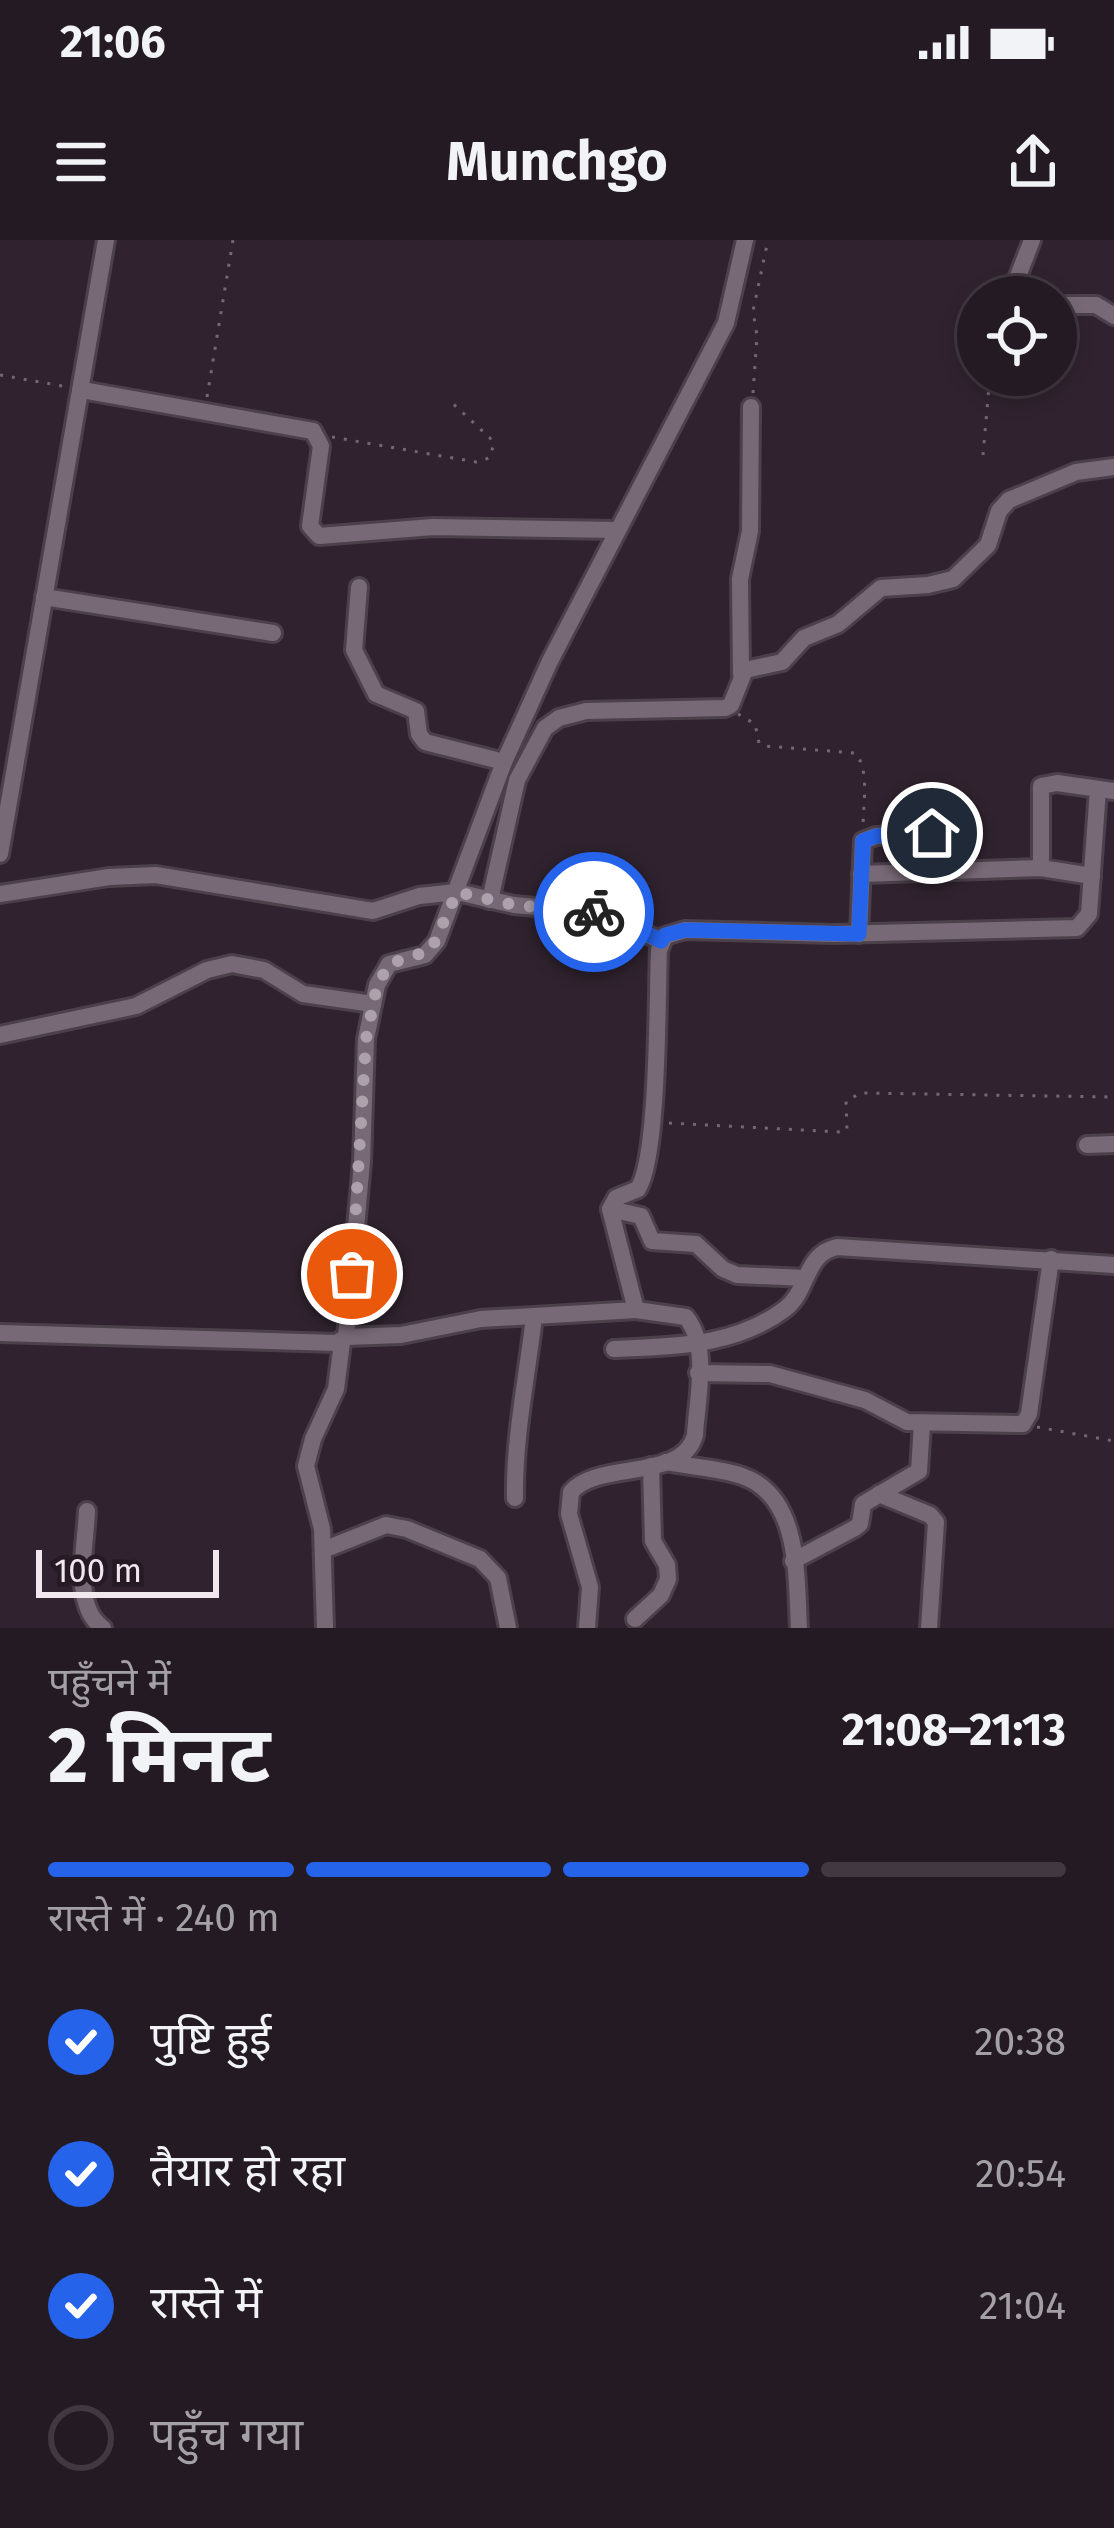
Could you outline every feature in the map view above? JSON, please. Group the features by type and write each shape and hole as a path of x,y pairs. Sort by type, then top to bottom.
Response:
{"street":[{"path":"0,854 106,240"},
{"path":"471,895 504,763 550,661 726,322 745,240"},
{"path":"1018,276 1032,240"},
{"path":"1077,305 1096,305 1114,316"},
{"path":"82,389 318,434 321,446 310,526 319,536 413,527 618,530"},
{"path":"325,1628 323,1550 306,1466 313,1438 336,1389 344,1339 363,1140 366,1039 382,971 389,964 431,950 471,895 517,780 545,728 586,711 725,708 734,699 741,674 740,579 750,531 752,407"},
{"path":"741,674 782,662 804,638 838,624 881,589 942,583 963,572 988,545 999,511 1009,500 1076,472 1114,467"},
{"path":"359,587 354,650 376,694 416,711 420,738 425,742 504,763"},
{"path":"44,598 273,633"},
{"path":"636,1310 610,1209 616,1198 638,1189 643,1181 652,1122 665,935 685,930 859,934 1077,928 1089,914 1094,850 1106,790 1057,783 1042,786 1041,868"},
{"path":"859,934 863,841 932,833"},
{"path":"1094,850 1114,851"},
{"path":"861,874 1041,868 1092,876"},
{"path":"0,894 109,877 155,875 374,911 428,894 471,895 603,914 661,941"},
{"path":"0,1035 136,1006 207,970 232,964 264,970 303,994 373,1004"},
{"path":"1087,1145 1114,1144"},
{"path":"610,1209 640,1216 652,1240 696,1244 729,1273 805,1278"},
{"path":"614,1349 699,1345 726,1338 784,1310 819,1254 836,1247 1114,1264"},
{"path":"698,1373 770,1374 865,1400 907,1423 1023,1424 1029,1414 1051,1259"},
{"path":"0,1334 344,1339 534,1316 636,1310 686,1317 699,1345 693,1444 677,1459 585,1481 571,1492 569,1514 590,1587 587,1628"},
{"path":"515,1498 514,1447 534,1316"},
{"path":"793,1561 855,1528 863,1504 920,1471 922,1424"},
{"path":"658,1464 747,1478 784,1512 799,1628"},
{"path":"634,1618 662,1595 668,1579 667,1565 653,1540 658,1464"},
{"path":"879,1494 930,1515 936,1522 929,1628"},
{"path":"87,1511 86,1607 103,1628"},
{"path":"323,1550 386,1525 480,1559 498,1578 508,1628"}],"path":[{"path":"205,411 233,240"},
{"path":"752,407 757,336 753,310 768,240"},
{"path":"0,375 82,389"},
{"path":"983,455 988,396"},
{"path":"318,434 476,462 489,458 494,444 490,438 449,400"},
{"path":"725,708 752,721 765,746 860,757 863,841"},
{"path":"652,1122 841,1132 847,1130 846,1101 860,1093 1114,1097"},
{"path":"1023,1424 1114,1441"}],"way so far":[{"path":"352,1274 366,1039 382,971 395,960 431,950 457,892 514,905 594,912"}],"route":[{"path":"594,912 661,941 665,935 685,930 859,934 863,841 932,833"}]}
